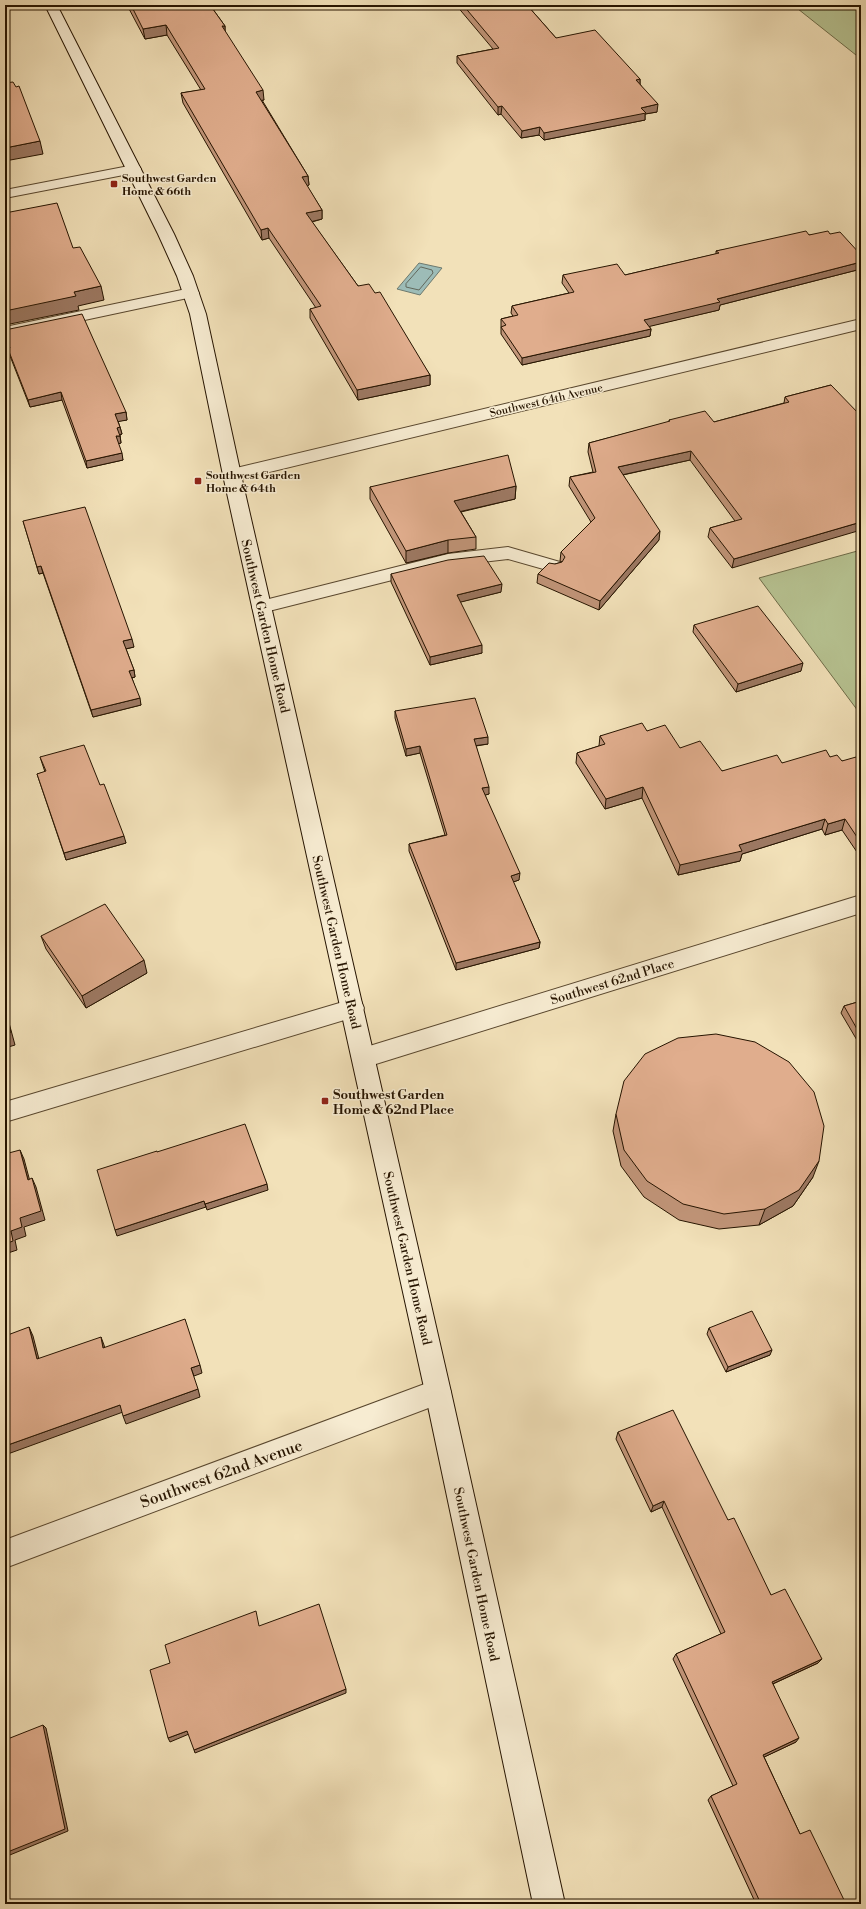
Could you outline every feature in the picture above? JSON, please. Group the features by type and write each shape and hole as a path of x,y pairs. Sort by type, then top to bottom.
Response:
{"street":[{"name":"Southwest Garden Home Road","path":"51,5 177,256 198,314 261,607 353,1008 438,1392 549,1904"},
{"path":"5,194 134,169"},
{"path":"5,332 191,293"},
{"name":"Southwest 64th Avenue","path":"232,475 861,324"},
{"path":"261,607 448,560 508,553 554,566"},
{"name":"Southwest 62nd Place","path":"363,1058 861,904"},
{"path":"5,1112 353,1008"},
{"name":"Southwest 62nd Avenue","path":"5,1554 438,1392"}],"green space":[{"path":"793,5 861,5 861,59"},
{"path":"861,550 861,715 759,578"}],"water":[{"path":"419,263 442,268 420,295 397,289"}],"building":[{"path":"131,5 210,5 225,26 222,26 263,90 256,92 308,176 302,177 322,210 306,213 358,286 369,284 375,293 380,292 430,375 357,390 310,309 321,306 268,228 261,230 181,93 205,89 166,25 143,29"},
{"path":"463,5 527,5 556,38 595,30 640,79 636,80 658,104 641,108 646,113 544,133 540,127 522,131 502,106 498,107 457,56 499,48"},
{"path":"13,82 16,87 19,86 40,141 5,148 5,83"},
{"path":"57,203 73,248 80,247 101,286 74,292 76,296 5,311 5,213"},
{"path":"806,231 809,235 828,231 830,234 840,232 861,255 861,262 717,299 720,302 644,320 651,329 522,358 501,327 506,325 501,319 518,315 512,306 574,292 563,275 617,264 625,275 719,253 716,251"},
{"path":"82,314 126,412 115,414 120,427 117,428 120,436 116,436 122,453 86,461 61,392 28,400 8,349 10,348 5,336 5,330"},
{"path":"831,385 861,416 861,522 734,559 710,528 742,519 691,451 618,467 660,531 600,601 538,574 549,563 555,564 562,562 565,557 561,552 595,518 570,477 596,472 589,443 705,411 714,422 789,402 785,397"},
{"path":"508,455 516,486 454,501 476,537 448,540 406,551 370,487"},
{"path":"85,507 132,639 123,641 134,670 129,671 140,698 91,710 41,566 37,567 23,521"},
{"path":"484,556 502,584 457,595 482,645 430,657 391,574 448,560"},
{"path":"758,606 803,663 738,684 694,625"},
{"path":"475,698 488,737 474,739 489,787 482,788 520,873 511,876 540,942 456,963 409,844 447,835 420,746 406,749 395,711"},
{"path":"642,723 647,731 665,725 680,748 700,741 722,771 777,755 782,763 826,750 830,757 837,755 842,761 856,757 861,764 861,843 845,819 828,824 825,819 739,845 742,851 680,865 643,787 606,799 577,753 605,744 600,736"},
{"path":"84,745 100,785 104,784 124,836 64,853 37,774 46,771 40,757"},
{"path":"105,904 144,960 82,996 41,936"},
{"path":"861,1001 861,1036 844,1006"},
{"path":"5,1012 11,1032 5,1034"},
{"path":"716,1034 755,1042 789,1062 814,1092 824,1126 819,1161 799,1190 765,1209 724,1214 683,1204 647,1181 624,1150 616,1114 624,1081 645,1054 678,1038"},
{"path":"245,1124 267,1184 205,1204 204,1201 115,1230 97,1170"},
{"path":"20,1150 28,1180 32,1178 41,1211 20,1218 22,1227 11,1231 13,1241 5,1244 5,1154"},
{"path":"752,1311 772,1350 728,1367 709,1328"},
{"path":"185,1319 200,1365 191,1368 198,1389 123,1416 120,1405 5,1446 5,1336 29,1327 37,1359 101,1337 103,1348"},
{"path":"673,1410 728,1520 734,1518 771,1595 785,1589 822,1659 772,1682 799,1738 763,1755 800,1834 810,1830 846,1904 761,1904 711,1796 737,1784 676,1654 725,1632 664,1501 653,1506 618,1432"},
{"path":"319,1604 346,1689 194,1750 187,1731 168,1738 150,1670 170,1663 165,1645 256,1611 259,1626"},
{"path":"43,1725 65,1829 5,1853 5,1740"}],"place":[{"name":"Southwest Garden Home & 66th","path":"114,184"},
{"name":"Southwest Garden Home & 64th","path":"198,481"},
{"name":"Southwest Garden Home & 62nd Place","path":"325,1101"}]}
